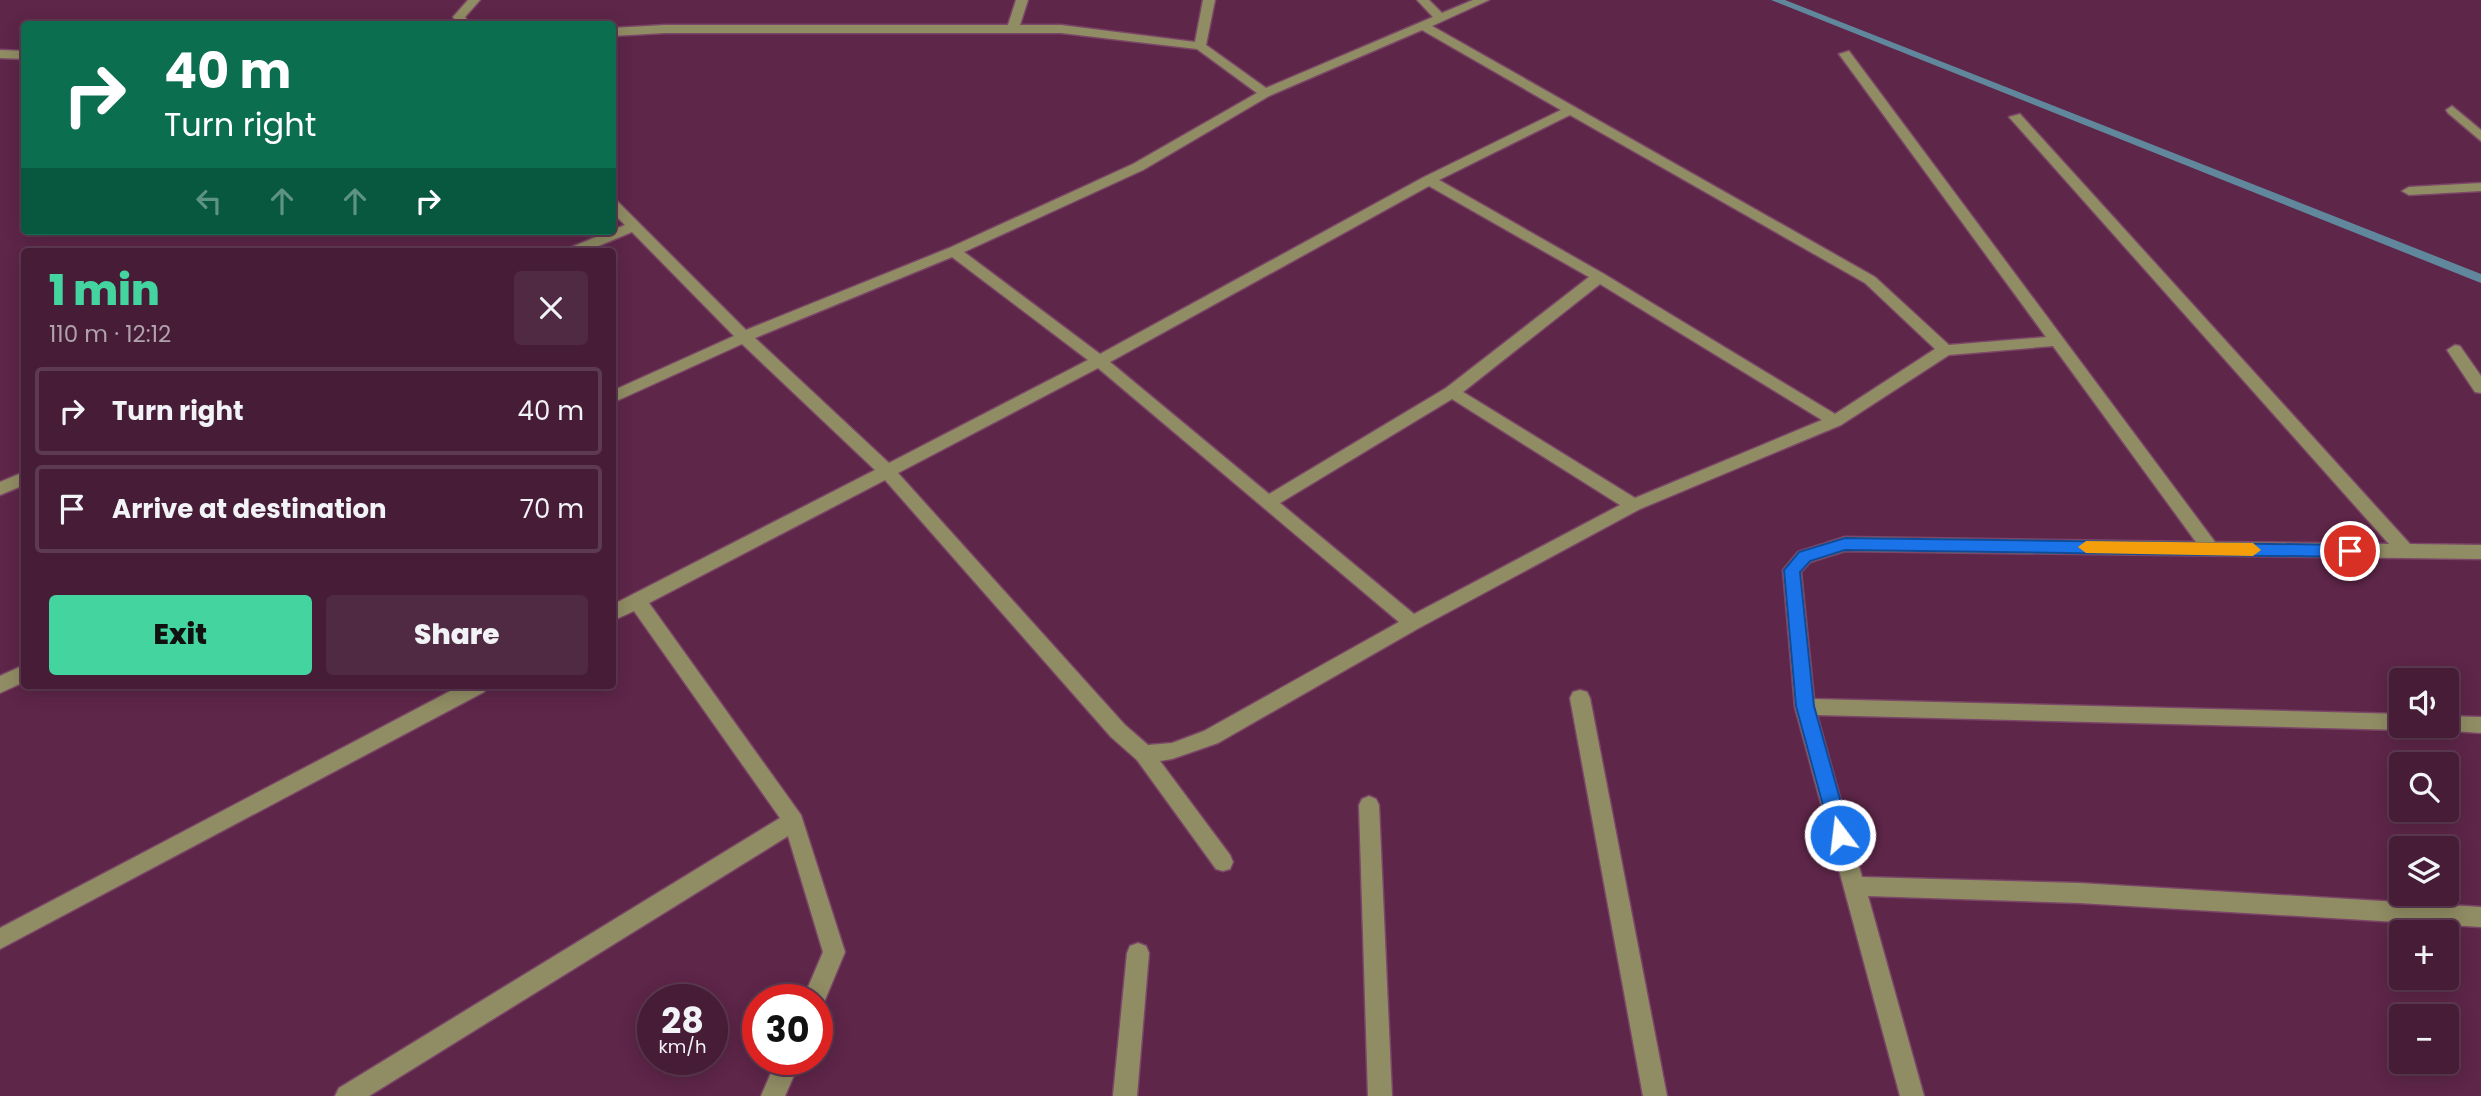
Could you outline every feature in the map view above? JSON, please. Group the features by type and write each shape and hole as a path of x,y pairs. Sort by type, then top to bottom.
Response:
{"street":[{"path":"462,21 459,17 474,0"},
{"path":"1013,28 1023,0"},
{"path":"1200,46 1209,0"},
{"path":"1423,0 1441,19"},
{"path":"616,396 744,337 954,251 1138,167 1265,93 1483,0"},
{"path":"1425,27 1870,280 1945,350"},
{"path":"616,32 665,29 1061,29 1200,46 1265,93"},
{"path":"0,54 21,55"},
{"path":"1845,54 2210,549"},
{"path":"616,612 1100,361 1429,180 1570,110"},
{"path":"2452,110 2481,138"},
{"path":"2015,117 2406,552"},
{"path":"1429,180 1599,277 1835,421"},
{"path":"2409,191 2481,187"},
{"path":"616,208 744,337 886,471 1118,731 1144,754 1223,862"},
{"path":"616,234 635,226"},
{"path":"582,248 613,235"},
{"path":"954,251 1100,361 1413,623"},
{"path":"1270,501 1452,392 1599,277"},
{"path":"1144,754 1172,751 1211,737 1413,623 1633,505 1835,421 1945,350 2055,341"},
{"path":"2455,350 2481,388"},
{"path":"1452,392 1633,505"},
{"path":"0,489 21,479"},
{"path":"1912,1096 1805,706 1792,570 1804,557 1845,544 2481,552"},
{"path":"637,601 794,821 834,952 820,984"},
{"path":"0,685 21,674"},
{"path":"0,939 471,689"},
{"path":"1580,698 1655,1096"},
{"path":"1805,706 2389,722"},
{"path":"2459,724 2481,724"},
{"path":"1369,805 1380,1096"},
{"path":"347,1096 794,821"},
{"path":"1854,886 2079,893 2481,917"},
{"path":"1125,1096 1138,953"},
{"path":"773,1096 782,1075"}],"waterway":[{"path":"1776,0 2481,279"}],"slow traffic":[{"path":"2086,547 2253,550"}],"route":[{"path":"1840,835 1805,706 1792,570 1804,557 1845,544 2350,551"}]}
